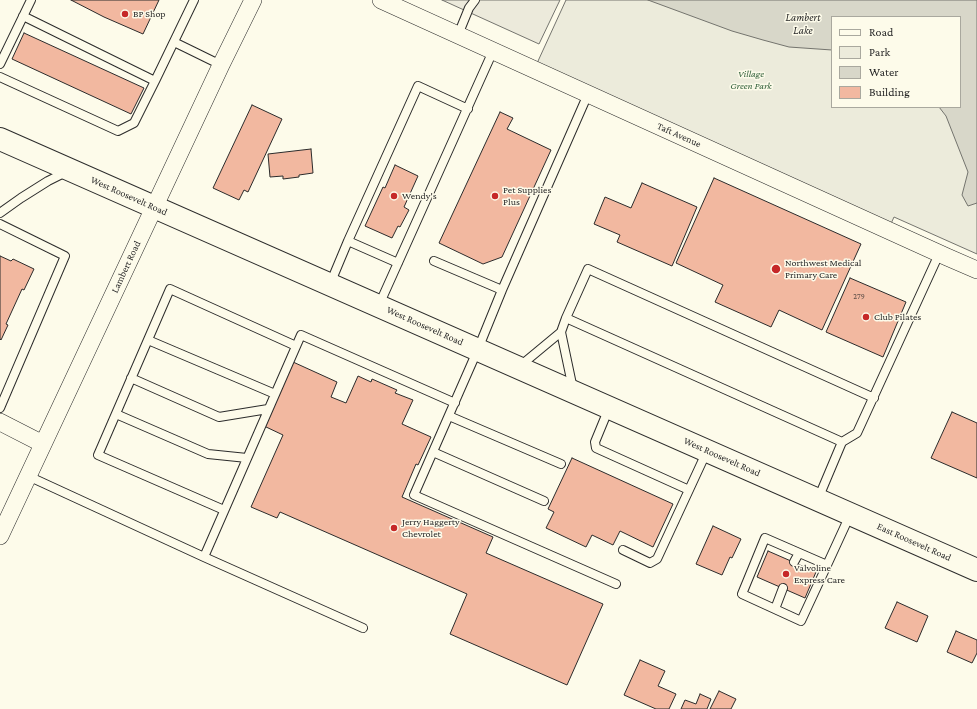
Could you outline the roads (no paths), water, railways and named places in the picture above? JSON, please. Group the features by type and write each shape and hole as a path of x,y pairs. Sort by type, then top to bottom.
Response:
{"main road":[{"name":"West Roosevelt Road","path":"0,139 851,514"},
{"name":"East Roosevelt Road","path":"851,514 977,570"}],"street":[{"name":"Lambert Road","path":"0,536 253,0"},
{"name":"Taft Avenue","path":"381,0 977,270"},
{"path":"0,422 43,444"}],"lane":[{"path":"0,64 31,0"},
{"path":"458,35 469,8 475,0"},
{"path":"0,77 118,131 134,123 193,2"},
{"path":"23,16 155,81"},
{"path":"174,42 221,65"},
{"path":"379,306 494,51"},
{"path":"330,284 418,86 468,109"},
{"path":"588,94 414,495 616,584"},
{"path":"0,213 20,198 70,170"},
{"path":"0,206 0,213"},
{"path":"0,224 65,256 0,408"},
{"path":"348,241 398,263"},
{"path":"818,499 842,442 857,433 939,254"},
{"path":"434,261 502,290"},
{"path":"573,391 561,332 588,269 874,398"},
{"path":"224,510 98,455 170,289 296,346"},
{"path":"566,318 842,442"},
{"path":"518,367 561,332"},
{"path":"204,557 301,335 455,403"},
{"path":"148,340 275,394"},
{"path":"131,378 220,417 268,410"},
{"path":"610,408 595,442 596,448 689,490"},
{"path":"116,414 208,454 247,458"},
{"path":"449,416 561,464"},
{"path":"623,550 650,563 657,559 707,450"},
{"path":"433,452 544,501"},
{"path":"28,476 363,628"},
{"path":"827,565 765,538 742,594 801,621 851,514"},
{"path":"794,562 799,553"},
{"path":"774,609 783,588"}],"water":[{"name":"Lambert Lake","path":"648,0 977,0 977,203 968,206 962,195 968,172 946,116 940,108 961,108 961,16 831,16 831,50 789,47 732,31"}],"place":[{"name":"BP Shop","path":"125,14"},
{"name":"Wendy's","path":"394,196"},
{"name":"Pet Supplies Plus","path":"495,196"},
{"name":"Northwest Medical Primary Care","path":"776,269"},
{"name":"Club Pilates","path":"866,317"},
{"name":"Jerry Haggerty Chevrolet","path":"394,528"},
{"name":"Valvoline Express Care","path":"786,574"}],"park label":[{"name":"Village Green Park","path":"751,80"}]}
